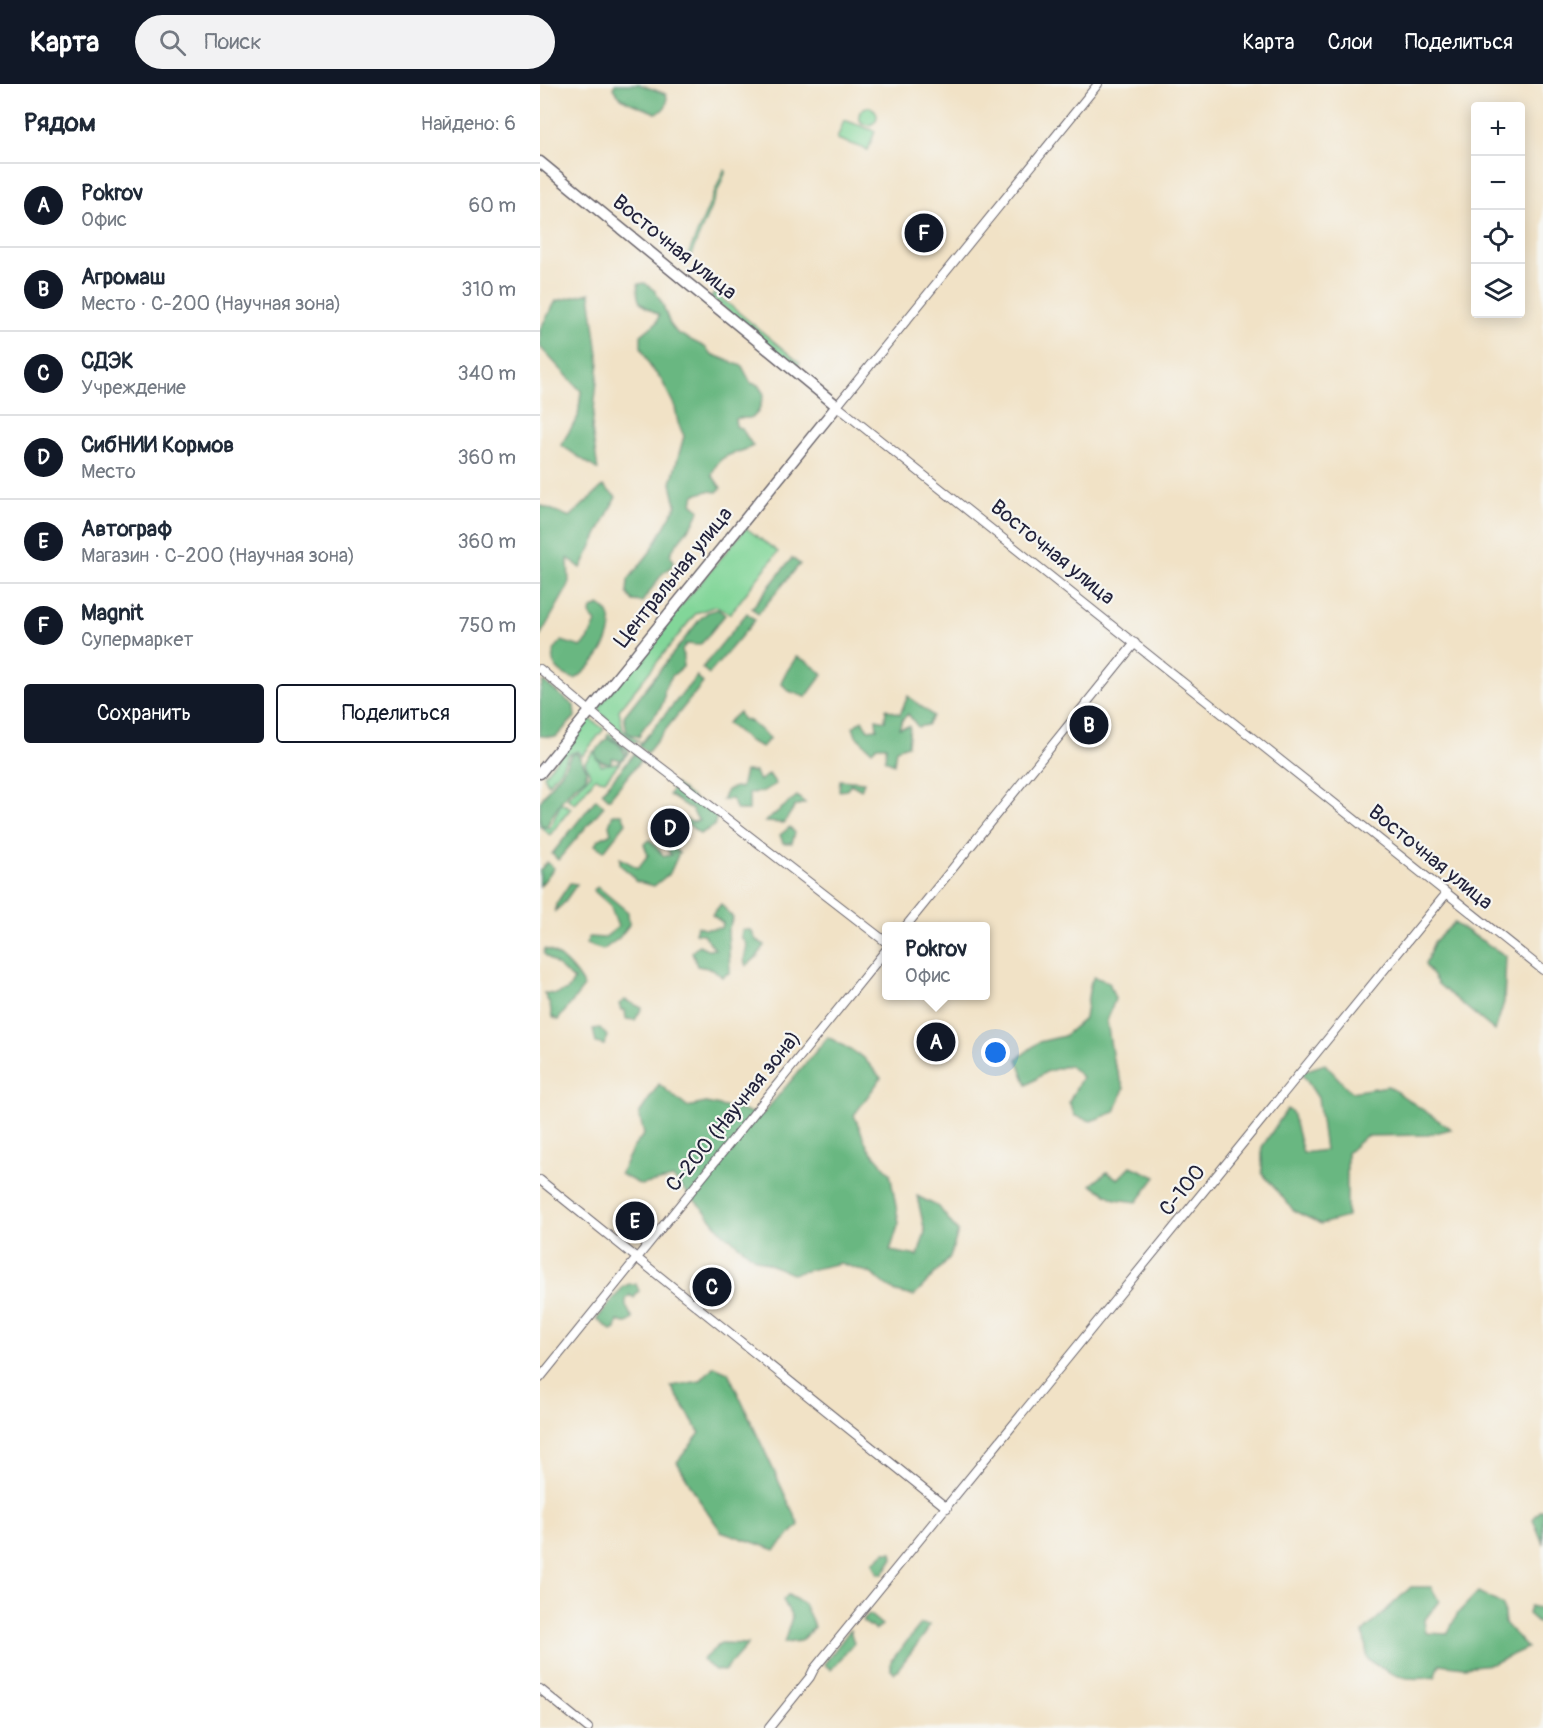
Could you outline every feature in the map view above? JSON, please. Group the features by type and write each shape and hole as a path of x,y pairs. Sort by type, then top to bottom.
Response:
{"main road":[{"name":"Восточная улица","path":"540,162 837,406"},
{"name":"Центральная улица","path":"540,773 837,406"}],"street":[{"path":"837,406 1098,84"},
{"name":"Восточная улица","path":"837,406 1543,970"},
{"path":"910,922 1136,643"},
{"path":"540,669 672,776 882,939"},
{"name":"С-100","path":"769,1728 820,1661 1446,894"},
{"name":"С-200 (Научная зона)","path":"540,1378 882,955"},
{"path":"540,1180 947,1508"},
{"path":"540,1689 588,1728"}],"green space":[{"path":"615,84 639,84 666,94 666,106 656,113 632,104 616,93 613,88"},
{"path":"868,107 874,110 877,116 874,122 868,125 862,122 859,116 862,110"},
{"path":"844,120 875,131 868,150 837,139"},
{"path":"724,170 726,171 688,262 685,262"},
{"path":"645,283 655,291 670,324 677,333 705,347 711,354 742,366 751,383 758,385 764,394 756,415 735,419 736,426 742,429 753,446 728,455 715,467 712,475 721,488 717,492 708,491 694,495 692,503 699,509 698,515 673,549 670,555 674,561 670,568 663,573 642,602 633,601 627,593 628,580 650,552 676,506 671,483 684,436 678,423 675,407 641,347 641,335 657,322 659,315 639,301 638,284"},
{"path":"590,293 599,362 592,429 598,470 561,445 578,417 581,391 540,347 540,329 556,301"},
{"path":"715,293 800,363 796,367 711,297"},
{"path":"603,486 616,497 581,568 568,558 569,585 540,636 540,505 570,517"},
{"path":"746,528 778,552 730,614 716,606 696,613 619,710 623,730 639,742 633,742 600,713 599,707 617,684 641,660 649,644"},
{"path":"792,558 800,564 758,614 752,608"},
{"path":"599,605 607,613 611,622 610,633 599,655 575,679 557,669 553,653 562,641 581,647 588,640 596,622 590,612"},
{"path":"718,609 725,615 702,643 686,644 682,650 683,667 672,676 664,689 663,704 639,737 627,733 624,716 700,619 708,612"},
{"path":"747,613 755,620 709,674 702,668"},
{"path":"796,657 806,661 823,674 806,697 789,691 781,683"},
{"path":"697,676 703,683 647,753 639,746"},
{"path":"543,681 574,706 575,717 556,737 540,736 540,692"},
{"path":"908,696 933,716 927,725 918,727 908,714 903,719 899,728 910,726 908,745 896,749 894,764 885,760 886,746 877,746 872,751 856,736 853,727 862,720 868,730 877,729 876,719 885,721 886,709 900,714"},
{"path":"739,712 742,719 749,721 770,738 762,747 749,741 727,723"},
{"path":"590,719 604,729 582,756 578,751 569,754 560,770 548,784 544,775"},
{"path":"609,733 629,752 605,780 595,778 575,804 567,798 590,775 585,762 594,751 601,765 618,763 627,752 618,742 607,736"},
{"path":"607,738 622,748 625,754 622,760 612,758 611,763 596,758 595,752"},
{"path":"577,753 586,768 586,778 563,799 547,826 540,825 540,802 562,772 571,755"},
{"path":"635,753 641,760 609,799 602,792"},
{"path":"745,771 755,772 759,781 769,774 776,784 762,792 749,793 749,810 737,810 732,799 722,800 727,790 735,787 741,788"},
{"path":"840,780 864,782 861,790 851,784 847,790 839,791"},
{"path":"675,784 717,816 714,826 700,834 677,815 692,822 699,821 692,810 669,795"},
{"path":"797,796 805,803 795,806 784,823 765,822"},
{"path":"596,799 604,806 558,860 552,854"},
{"path":"561,803 571,808 550,835 540,826 550,828"},
{"path":"613,814 622,814 626,823 604,851 595,845 598,840 611,833 609,825"},
{"path":"790,827 795,833 792,843 783,843 780,835"},
{"path":"658,835 679,853 670,873 654,886 635,881 633,876 620,865 620,858 638,868 648,855 644,844 650,840 664,856 671,855"},
{"path":"547,862 554,868 540,886 540,870"},
{"path":"570,883 577,884 555,911 556,904"},
{"path":"598,887 628,912 629,925 619,938 603,950 586,944 589,937 604,938 618,927 610,905 593,890"},
{"path":"721,904 733,918 728,930 730,972 722,977 713,969 697,966 692,952 699,945 707,949 715,949 703,934 695,933 697,926 704,929 721,928 723,923 712,915"},
{"path":"1454,923 1506,956 1504,1002 1495,1031 1438,984 1425,965 1434,942"},
{"path":"742,930 751,930 756,940 765,945 757,957 746,966 744,960 747,945 741,937"},
{"path":"544,949 555,954 567,964 584,987 558,1020 552,1017 550,1005 544,993 556,994 568,990 574,980 544,954"},
{"path":"1094,977 1109,982 1115,999 1107,1021 1113,1060 1124,1088 1115,1112 1091,1121 1075,1116 1069,1102 1082,1077 1069,1065 1046,1072 1027,1085 1017,1059 1039,1042 1064,1036 1085,1018 1090,984"},
{"path":"625,1000 642,1008 635,1020 626,1019 625,1010 621,1010 619,1004"},
{"path":"600,1028 607,1036 604,1045 596,1043 593,1029"},
{"path":"828,1037 863,1057 881,1078 854,1115 868,1148 890,1173 899,1223 890,1251 918,1256 925,1232 917,1196 939,1207 958,1232 950,1257 914,1296 896,1292 870,1273 840,1263 792,1274 755,1258 722,1232 673,1178 641,1185 620,1174 633,1148 644,1134 639,1114 659,1084 687,1107 706,1103 762,1115"},
{"path":"1325,1064 1351,1092 1388,1086 1451,1129 1428,1135 1366,1136 1347,1153 1347,1217 1321,1224 1294,1211 1262,1173 1262,1147 1287,1109 1292,1112 1303,1153 1325,1150 1318,1098 1301,1072"},
{"path":"1131,1166 1156,1177 1137,1202 1115,1199 1091,1185 1107,1172 1118,1179"},
{"path":"636,1284 639,1291 634,1298 630,1295 626,1299 626,1306 633,1319 626,1323 618,1321 616,1329 612,1331 597,1319 623,1287"},
{"path":"714,1366 728,1372 799,1525 775,1550 721,1531 677,1462 700,1433 671,1386 700,1381"},
{"path":"1543,1510 1543,1544 1533,1519"},
{"path":"885,1552 892,1552 893,1558 883,1574 878,1574 873,1563"},
{"path":"1411,1587 1431,1587 1439,1601 1424,1621 1426,1633 1447,1634 1458,1613 1478,1592 1503,1605 1505,1623 1527,1648 1492,1664 1464,1667 1440,1664 1435,1677 1407,1678 1385,1670 1368,1660 1363,1632"},
{"path":"788,1595 804,1604 815,1627 800,1641 784,1643 792,1617 783,1600"},
{"path":"1530,1606 1543,1609 1543,1627 1528,1614"},
{"path":"869,1614 882,1625 875,1630 862,1621"},
{"path":"921,1624 929,1625 925,1634 895,1673 891,1670 891,1661"},
{"path":"850,1630 854,1643 831,1670 824,1664"},
{"path":"721,1643 748,1644 724,1671 715,1670 702,1660"}],"place":[{"name":"Magnit","path":"924,233"},
{"name":"Агромаш","path":"1089,725"},
{"name":"СибНИИ Кормов","path":"670,828"},
{"name":"Pokrov","path":"936,1042"},
{"name":"Автограф","path":"635,1221"},
{"name":"СДЭК","path":"712,1287"}]}
